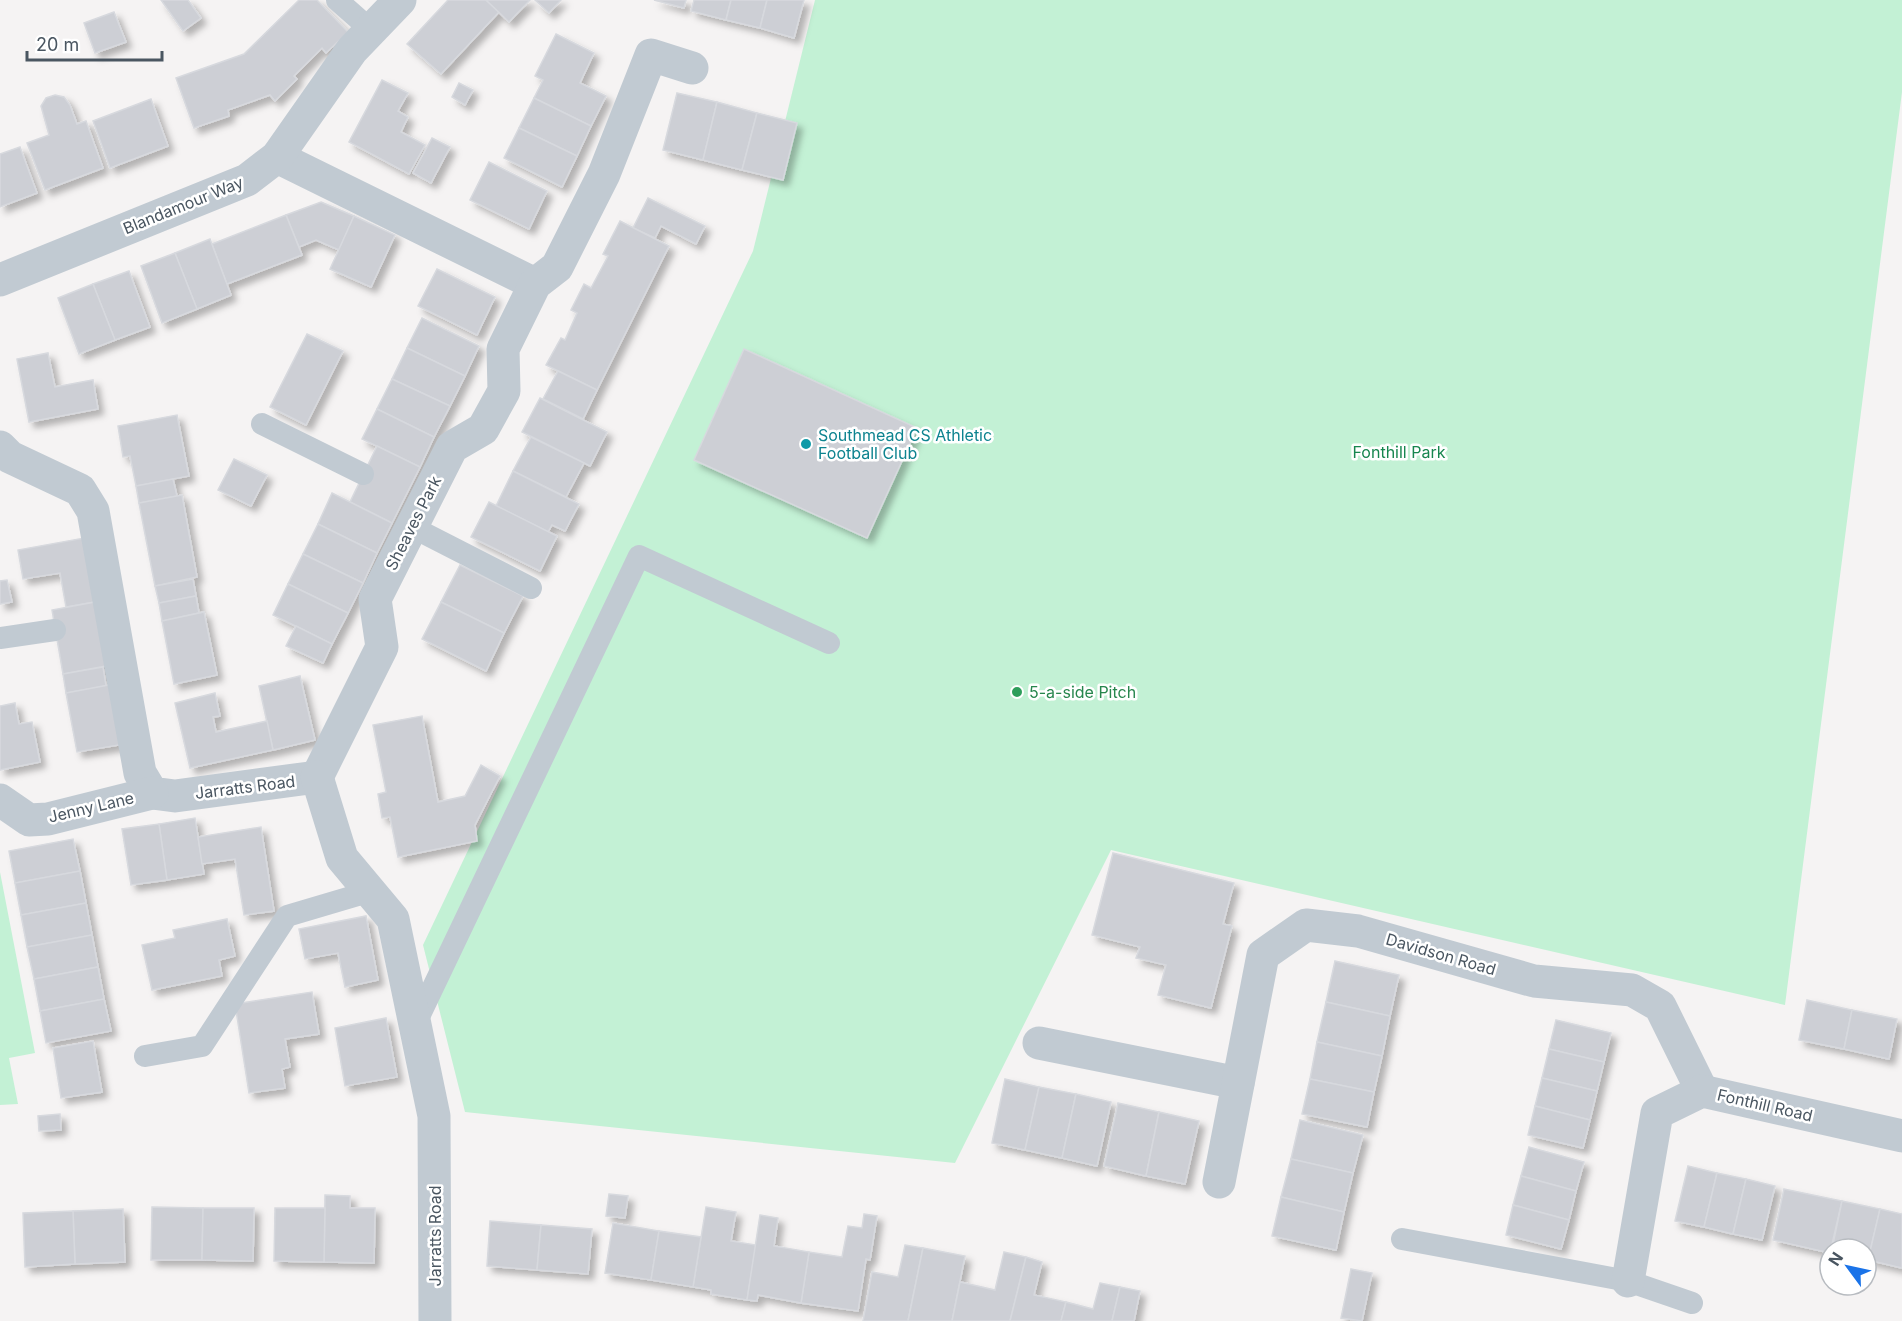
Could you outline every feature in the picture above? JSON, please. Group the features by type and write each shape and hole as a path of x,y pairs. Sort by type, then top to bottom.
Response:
{"street":[{"name":"Blandamour Way","path":"0,280 247,180 277,157 352,50 400,0"},
{"name":"Sheaves Park","path":"317,777 382,647 375,599 414,508 452,447 483,429 504,391 503,349 535,284 557,267 604,174 651,55 692,68"},
{"path":"277,157 535,284"},
{"path":"0,447 10,457 80,490 93,511 105,619 140,773 152,793"},
{"name":"Jarratts Road","path":"152,793 175,796 317,777 342,858 368,892 393,919 434,1116 435,1321"},
{"name":"Jenny Lane","path":"0,800 29,820 48,819 152,793"},
{"name":"Davidson Road","path":"1219,1182 1263,955 1306,925 1358,931 1534,981 1632,990 1660,1006 1702,1090"},
{"path":"1039,1043 1238,1083"},
{"name":"Fonthill Road","path":"1628,1281 1657,1113 1702,1090 1902,1136"}],"lane":[{"path":"337,0 371,30"},
{"path":"262,424 363,474"},
{"path":"414,508 531,588"},
{"path":"415,1025 639,556 829,643"},
{"path":"0,638 55,630"},
{"path":"145,1056 202,1046 287,916 368,892"},
{"path":"1402,1239 1628,1281 1692,1303"}],"green space":[{"name":"Fonthill Park","path":"815,0 1902,0 1902,92 1785,1005 1111,850 955,1163 465,1112 423,945 753,251"},
{"path":"0,872 35,1053 9,1058 18,1104 0,1105"}],"building":[{"path":"161,0 188,0 201,18 183,31"},
{"path":"299,0 317,0 348,32 326,53 322,48 294,76 297,79 275,101 270,95 228,110 229,116 194,128 176,78 244,54"},
{"path":"448,0 486,0 499,12 441,74 407,44"},
{"path":"486,0 530,0 509,22"},
{"path":"535,0 561,0 549,13"},
{"path":"654,0 686,0 684,8"},
{"path":"694,0 731,0 726,20 691,11"},
{"path":"731,0 767,0 760,28 726,20"},
{"path":"767,0 804,0 794,38 760,28"},
{"path":"114,12 126,42 95,53 84,23"},
{"path":"556,34 594,53 580,83 606,96 591,126 534,98 543,80 535,76"},
{"path":"382,80 408,93 398,111 408,117 401,132 425,145 409,174 349,142"},
{"path":"459,83 473,90 465,105 452,97"},
{"path":"677,93 717,102 703,160 663,150"},
{"path":"55,95 64,97 70,105 77,124 86,121 103,168 45,190 27,143 49,135 41,106 46,98"},
{"path":"534,98 591,126 577,156 519,128"},
{"path":"151,99 168,146 110,168 93,121"},
{"path":"717,102 757,113 742,170 703,160"},
{"path":"757,113 797,123 783,180 742,170"},
{"path":"519,128 577,156 562,187 504,158"},
{"path":"432,138 450,147 431,183 413,173"},
{"path":"20,147 37,193 0,207 0,154"},
{"path":"489,162 547,191 529,229 470,200"},
{"path":"648,198 705,226 696,244 661,226 655,238 633,228"},
{"path":"321,202 354,216 339,250 316,240 299,247 286,215"},
{"path":"286,215 302,255 227,284 212,244"},
{"path":"354,216 395,235 371,287 330,269"},
{"path":"620,221 669,246 597,390 546,365 561,338 565,340 577,313 571,310 584,284 591,288 608,256 603,254"},
{"path":"210,239 231,295 197,309 175,253"},
{"path":"175,253 197,309 162,323 141,266"},
{"path":"437,269 495,297 477,335 418,306"},
{"path":"129,271 150,327 115,340 93,284"},
{"path":"93,284 115,340 79,354 58,298"},
{"path":"422,318 479,346 465,376 407,348"},
{"path":"307,334 343,351 306,425 270,407"},
{"path":"407,348 465,376 450,406 392,379"},
{"name":"Southmead CS Athletic Football Club","path":"744,349 917,428 867,538 694,460"},
{"path":"48,353 55,387 93,380 98,409 29,422 17,359"},
{"path":"558,371 597,390 583,419 543,399"},
{"path":"392,379 450,406 434,437 377,409"},
{"path":"540,398 607,432 590,466 522,432"},
{"path":"377,409 434,437 420,467 362,439"},
{"path":"177,415 189,476 136,486 130,456 123,457 118,426"},
{"path":"531,437 584,463 566,497 513,471"},
{"path":"377,446 420,467 392,523 350,502"},
{"path":"234,459 267,475 251,506 218,490"},
{"path":"513,471 579,504 565,531 552,525 548,532 496,506"},
{"path":"173,479 177,496 139,503 136,486"},
{"path":"332,493 392,523 377,553 318,524"},
{"path":"182,495 197,577 155,586 139,503"},
{"path":"489,502 557,536 540,571 471,537"},
{"path":"318,524 377,553 363,583 303,554"},
{"path":"84,538 95,602 66,607 60,573 23,579 18,550"},
{"path":"303,554 363,583 348,613 288,584"},
{"path":"460,565 523,596 504,633 441,602"},
{"path":"193,579 196,596 159,603 155,586"},
{"path":"7,580 12,602 0,604 0,581"},
{"path":"288,584 348,613 332,644 273,615"},
{"path":"196,596 199,613 162,621 159,603"},
{"path":"95,602 106,666 63,674 52,610"},
{"path":"441,602 504,633 486,671 422,639"},
{"path":"204,612 217,675 174,684 162,621"},
{"path":"296,626 332,644 323,663 286,646"},
{"path":"103,667 106,686 66,693 63,674"},
{"path":"300,676 315,740 273,750 259,686"},
{"path":"114,684 125,744 77,752 66,693"},
{"path":"215,693 220,716 213,717 216,732 267,721 273,750 190,768 175,703"},
{"path":"15,703 19,724 32,722 40,762 0,770 0,706"},
{"path":"422,716 438,802 465,796 481,765 500,776 475,825 477,841 398,857 390,817 382,818 378,794 386,792 373,725"},
{"path":"195,818 204,874 167,880 159,824"},
{"path":"159,824 167,880 131,885 122,829"},
{"path":"261,827 274,911 244,915 235,859 202,864 198,837"},
{"path":"73,839 80,871 15,883 9,851"},
{"path":"1113,853 1234,883 1223,924 1232,926 1211,1008 1158,995 1166,965 1136,958 1140,947 1092,935"},
{"path":"80,871 86,903 21,915 15,883"},
{"path":"86,903 92,935 27,947 21,915"},
{"path":"366,916 378,980 345,987 338,953 305,959 299,929"},
{"path":"227,919 235,956 219,960 222,976 152,990 142,945 175,938 173,930"},
{"path":"92,935 98,967 34,979 27,947"},
{"path":"1335,961 1399,975 1390,1016 1326,1002"},
{"path":"98,967 104,999 40,1011 34,979"},
{"path":"312,992 319,1034 285,1039 290,1067 282,1069 285,1088 249,1093 235,1004"},
{"path":"104,999 111,1031 46,1043 40,1011"},
{"path":"1807,1000 1852,1010 1844,1049 1799,1040"},
{"path":"1326,1002 1390,1016 1382,1056 1317,1042"},
{"path":"1852,1010 1897,1019 1889,1059 1844,1049"},
{"path":"386,1018 397,1077 345,1086 335,1028"},
{"path":"1556,1020 1611,1033 1604,1062 1549,1049"},
{"path":"93,1041 102,1092 61,1098 53,1048"},
{"path":"1317,1042 1382,1056 1374,1092 1310,1079"},
{"path":"1549,1049 1604,1062 1597,1091 1542,1078"},
{"path":"1542,1078 1597,1091 1590,1120 1535,1106"},
{"path":"1005,1079 1039,1087 1025,1150 992,1143"},
{"path":"1310,1079 1374,1092 1367,1127 1302,1114"},
{"path":"1039,1087 1076,1094 1062,1158 1025,1150"},
{"path":"1076,1094 1111,1102 1097,1166 1062,1158"},
{"path":"1118,1103 1159,1112 1146,1176 1104,1166"},
{"path":"1535,1106 1590,1120 1583,1148 1528,1135"},
{"path":"1159,1112 1199,1121 1185,1184 1146,1176"},
{"path":"60,1114 61,1130 39,1131 38,1116"},
{"path":"1300,1120 1363,1135 1353,1173 1291,1159"},
{"path":"1529,1147 1584,1162 1576,1191 1521,1176"},
{"path":"1291,1159 1353,1173 1344,1212 1281,1197"},
{"path":"1688,1166 1717,1173 1704,1227 1675,1221"},
{"path":"1717,1173 1746,1179 1733,1234 1704,1227"},
{"path":"1521,1176 1576,1191 1569,1220 1513,1205"},
{"path":"1746,1179 1775,1186 1762,1240 1733,1234"},
{"path":"1784,1189 1842,1201 1834,1237 1818,1237 1818,1250 1773,1240"},
{"path":"609,1194 628,1196 625,1218 606,1216"},
{"path":"325,1195 350,1196 350,1208 375,1208 374,1263 324,1262"},
{"path":"1281,1197 1344,1212 1336,1250 1272,1236"},
{"path":"1842,1201 1880,1209 1873,1237 1834,1237"},
{"path":"1513,1205 1569,1220 1561,1249 1506,1235"},
{"path":"152,1207 203,1208 202,1260 151,1260"},
{"path":"706,1207 736,1212 731,1241 756,1245 747,1300 711,1294 711,1290 693,1287"},
{"path":"203,1208 254,1208 253,1261 202,1260"},
{"path":"275,1208 325,1208 324,1262 274,1261"},
{"path":"123,1209 125,1262 75,1264 73,1211"},
{"path":"1880,1209 1902,1214 1902,1268 1878,1262 1878,1237 1873,1237"},
{"path":"73,1211 75,1264 25,1267 23,1213"},
{"path":"864,1214 877,1216 870,1260 866,1259 858,1311 801,1303 809,1252 842,1257 848,1226 862,1228"},
{"path":"760,1215 778,1218 774,1246 809,1252 801,1303 758,1295 757,1301 747,1300"},
{"path":"490,1221 541,1225 537,1270 487,1266"},
{"path":"613,1223 659,1231 651,1280 605,1273"},
{"path":"541,1225 592,1229 588,1274 537,1270"},
{"path":"659,1231 701,1237 693,1287 651,1280"},
{"path":"905,1245 923,1248 908,1321 863,1321 872,1272 898,1277"},
{"path":"923,1248 965,1256 952,1321 908,1321"},
{"path":"1004,1252 1026,1257 1010,1321 952,1321 960,1282 995,1290"},
{"path":"1026,1257 1042,1262 1034,1295 1066,1302 1061,1321 1010,1321"},
{"path":"1351,1269 1372,1273 1362,1321 1341,1318"},
{"path":"1100,1283 1120,1287 1112,1321 1061,1321 1066,1302 1093,1309"},
{"path":"1120,1287 1140,1291 1134,1321 1112,1321"}],"place":[{"name":"Southmead CS Athletic Football Club","path":"806,444"},
{"name":"5-a-side Pitch","path":"1017,692"}]}
